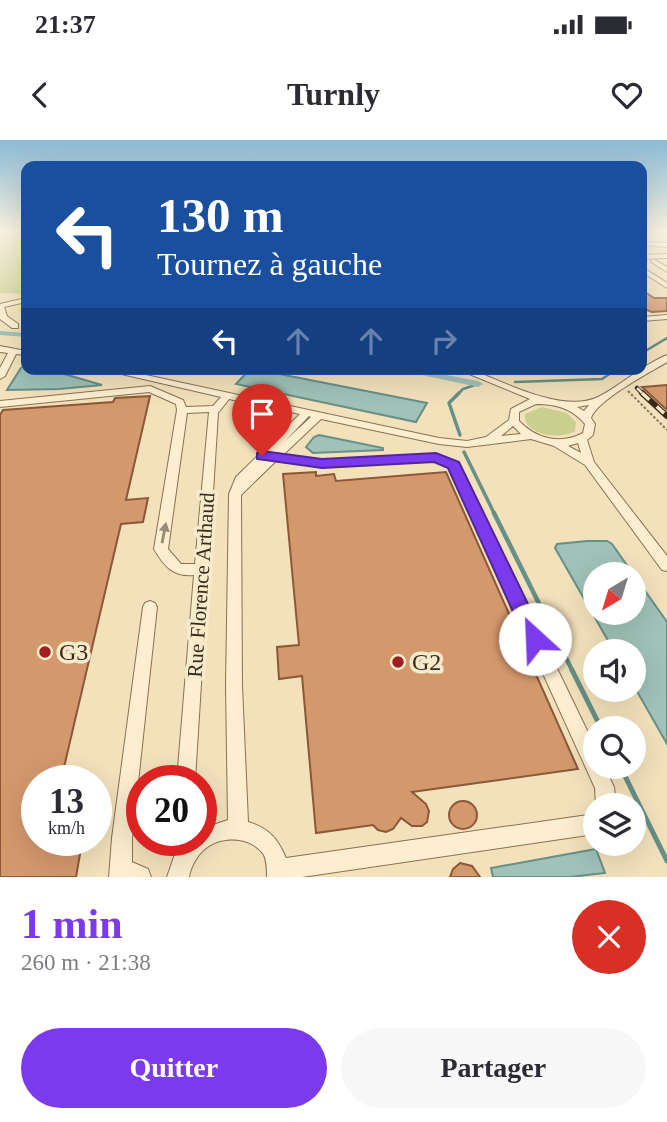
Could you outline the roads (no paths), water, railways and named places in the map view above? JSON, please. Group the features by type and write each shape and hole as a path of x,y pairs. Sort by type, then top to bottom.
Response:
{"street":[{"path":"652,266 667,279"},
{"path":"647,273 667,286"},
{"path":"15,326 3,317 0,306 21,301"},
{"path":"647,319 667,317"},
{"path":"0,326 21,327"},
{"path":"0,349 21,352"},
{"path":"0,355 14,350"},
{"path":"0,376 14,350"},
{"path":"647,370 667,358"},
{"path":"124,375 220,403 319,415 439,441 467,444 532,436 555,443 589,463"},
{"path":"467,375 497,386 519,406"},
{"path":"477,375 544,401 565,405 598,401"},
{"path":"586,418 598,401 640,375"},
{"path":"0,404 150,389 162,392 182,408 220,403"},
{"path":"514,421 514,411 519,406 544,401"},
{"name":"Rue Florence Arthaud","path":"187,765 202,568 220,403"},
{"path":"555,443 582,440 591,430 586,418 565,405"},
{"path":"182,408 161,548 170,565 176,569 202,568"},
{"path":"238,828 234,674 235,494 307,413"},
{"path":"268,457 319,415"},
{"path":"514,421 532,436"},
{"path":"489,440 514,421"},
{"path":"582,440 589,463 667,566"},
{"path":"268,457 322,464 436,458 454,465 605,793"},
{"path":"127,874 122,838 150,607"},
{"path":"217,831 238,828 257,835 272,851 278,873 583,826"},
{"path":"177,877 186,856"}],"water":[{"path":"21,368 21,375 68,375 102,385 59,389 7,390"},
{"path":"244,375 285,375 427,403 416,422 236,384"},
{"path":"319,435 383,450 313,453 306,447"},
{"path":"607,541 625,562 583,562 583,597 555,548 557,544"},
{"path":"646,592 667,622 667,744 643,702 646,702 646,639 607,639 599,625 646,625"},
{"path":"583,851 583,856 599,856 605,873 570,877 493,877 491,868"}],"waterway":[{"path":"0,333 21,335"},
{"path":"647,350 667,338"},
{"path":"430,375 478,384"},
{"path":"515,382 602,379 608,375"},
{"path":"460,435 449,403 463,389 478,384"},
{"path":"464,452 495,515"},
{"path":"494,513 573,672"},
{"path":"573,672 595,716"},
{"path":"626,779 667,861"}],"railway":[{"path":"637,388 642,393"},
{"path":"642,393 667,416"}],"place":[{"name":"G3","path":"45,652"},
{"name":"G2","path":"398,662"}]}
